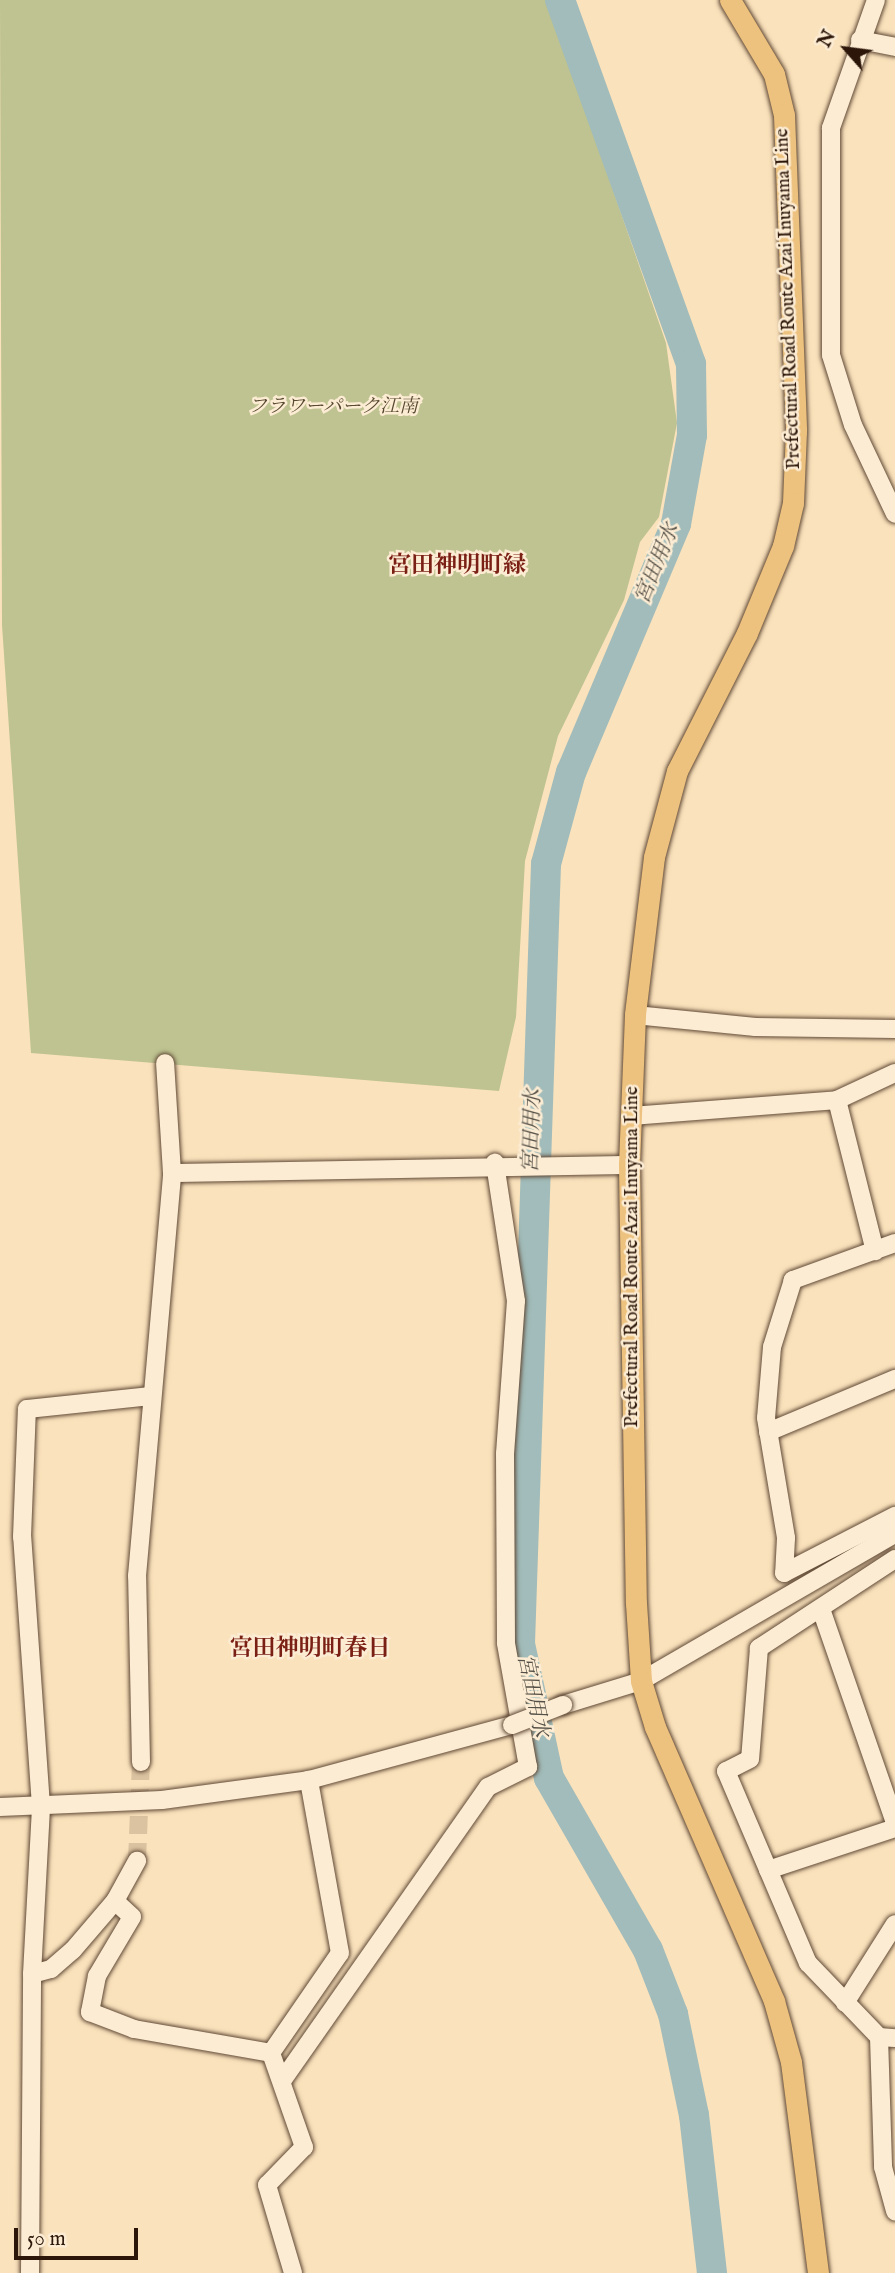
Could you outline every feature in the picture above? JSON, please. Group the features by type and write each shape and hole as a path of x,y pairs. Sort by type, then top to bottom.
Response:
{"main road":[{"name":"Prefectural Road Route Azai Inuyama Line","path":"730,0 774,74 784,116 793,503 783,546 747,633 663,809 635,1015 629,1165 641,1681 731,1914 774,2001 791,2062 818,2273"}],"street":[{"path":"876,0 831,128 831,355 853,425 895,514"},
{"path":"860,40 895,47"},
{"path":"635,1015 755,1027 895,1029"},
{"path":"141,1762 137,1576 172,1173 165,1063"},
{"path":"631,1116 837,1100 895,1073"},
{"path":"837,1100 875,1251"},
{"path":"172,1173 495,1163 629,1165"},
{"path":"282,2081 488,1787 528,1767 505,1633 505,1454 516,1301 495,1163"},
{"path":"895,1243 793,1280 772,1348 768,1432 786,1538 784,1573 895,1516"},
{"path":"768,1432 895,1379"},
{"path":"30,2273 32,1974 41,1806 22,1538 27,1409 151,1395"},
{"path":"0,1807 162,1800 309,1780 512,1725 563,1705 641,1681 895,1534"},
{"path":"895,1559 759,1648 750,1759 726,1771 808,1963 845,2003 887,2038 883,2167 895,2211"},
{"path":"768,1870 895,1825 821,1609"},
{"path":"271,2053 340,1953 309,1780"},
{"path":"32,1974 51,1969 73,1950 115,1901 137,1861"},
{"path":"115,1901 132,1917 97,1976 90,2012 134,2029 271,2053"},
{"path":"845,2003 895,1924"},
{"path":"271,2053 304,2147 267,2185 293,2273"}],"green space":[{"name":"フラワーパーク江南","path":"0,0 547,0 666,343 677,423 659,517 640,542 624,600 558,736 525,861 516,1017 499,1091 31,1053 2,625"}],"waterway":[{"name":"宮田用水","path":"560,0 691,364 692,435 676,524 571,772 546,864 520,1644 549,1778 648,1950 673,2014 694,2115 712,2273"}],"tunnel":[{"path":"137,1861 141,1762"}],"district":[{"name":"宮田神明町緑","path":"457,566"},
{"name":"宮田神明町春日","path":"310,1649"}]}
